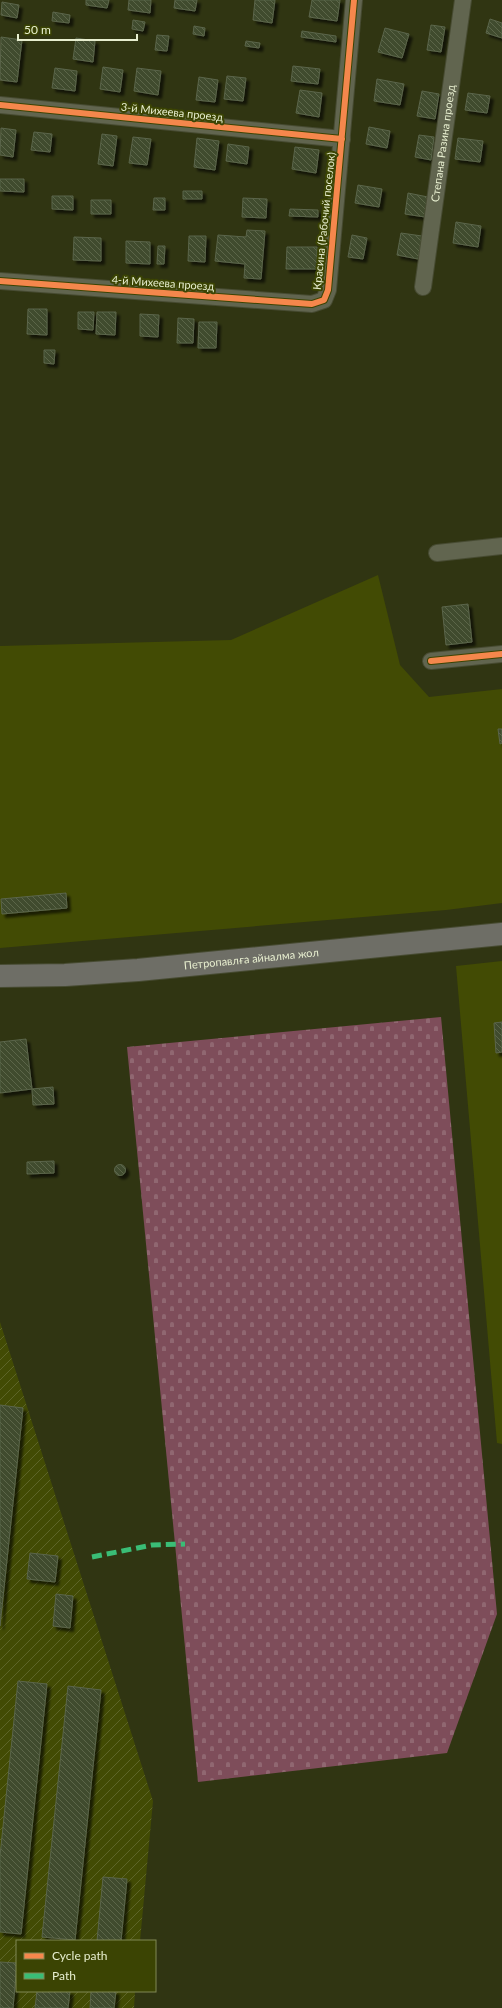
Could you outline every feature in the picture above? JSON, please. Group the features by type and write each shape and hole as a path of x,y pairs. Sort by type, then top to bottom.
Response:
{"highway":[{"name":"Петропавлға айналма жол","path":"0,976 66,975 138,970 502,934"}],"street":[{"name":"Красина (Рабочий поселок)","path":"324,300 328,290 354,0"},
{"name":"Степана Разина проезд","path":"424,287 463,0"},
{"name":"3-й Михеева проезд","path":"0,105 342,139"},
{"name":"4-й Михеева проезд","path":"0,281 312,304 324,300"},
{"path":"437,552 502,546"},
{"path":"431,661 502,654"}],"shaded area":[{"path":"378,575 400,665 429,697 502,689 502,903 446,910 0,948 0,646 231,640"},
{"path":"502,961 502,1444 497,1443 456,966"},
{"path":"0,1322 153,1801 140,1940 16,1940 16,1992 135,1992 134,2008 0,2008"}],"green space":[{"path":"441,1017 497,1614 447,1753 198,1782 127,1047"}],"building":[{"path":"86,0 109,0 107,8 86,5"},
{"path":"129,0 151,0 150,13 128,10"},
{"path":"175,0 197,0 195,11 174,8"},
{"path":"255,0 275,0 272,23 253,20"},
{"path":"312,0 340,0 337,21 309,17"},
{"path":"2,2 19,5 17,18 1,15"},
{"path":"53,12 70,15 69,23 52,21"},
{"path":"490,19 502,23 502,38 486,33"},
{"path":"133,20 145,22 143,31 132,29"},
{"path":"431,25 445,27 441,52 427,50"},
{"path":"194,26 205,28 204,36 193,34"},
{"path":"385,28 409,34 402,58 378,52"},
{"path":"302,31 336,36 336,42 301,37"},
{"path":"157,35 169,36 167,51 155,50"},
{"path":"1,37 22,40 17,82 0,80"},
{"path":"76,38 95,41 93,62 73,59"},
{"path":"246,41 260,43 259,48 245,46"},
{"path":"293,66 320,69 318,84 291,81"},
{"path":"103,67 123,70 120,92 100,89"},
{"path":"55,68 77,71 75,91 52,88"},
{"path":"137,68 161,71 158,95 134,91"},
{"path":"227,76 246,78 243,101 224,99"},
{"path":"199,77 218,80 215,102 196,100"},
{"path":"377,79 404,84 400,105 374,101"},
{"path":"300,90 322,93 319,117 296,113"},
{"path":"422,91 439,94 435,119 417,116"},
{"path":"468,93 490,96 487,113 465,110"},
{"path":"369,127 390,131 387,148 366,144"},
{"path":"1,128 16,130 13,157 0,155"},
{"path":"34,132 52,134 50,152 31,150"},
{"path":"102,134 117,136 113,166 98,164"},
{"path":"419,135 434,137 431,160 415,157"},
{"path":"133,137 151,139 147,165 129,163"},
{"path":"197,138 219,141 215,170 194,167"},
{"path":"458,138 483,141 480,162 455,159"},
{"path":"228,144 249,147 247,164 226,161"},
{"path":"295,147 319,150 316,173 292,169"},
{"path":"0,179 24,179 24,192 0,191"},
{"path":"358,185 382,189 379,207 355,203"},
{"path":"183,191 202,191 202,199 183,199"},
{"path":"408,193 428,197 425,217 405,214"},
{"path":"52,196 73,196 73,210 52,209"},
{"path":"154,198 165,198 165,210 153,210"},
{"path":"243,198 267,199 266,218 242,217"},
{"path":"91,200 111,200 111,214 91,214"},
{"path":"290,209 318,210 318,217 289,216"},
{"path":"456,222 481,226 478,247 453,243"},
{"path":"247,230 265,231 261,279 244,278 245,264 215,261 218,235 246,237"},
{"path":"401,233 422,236 418,259 397,255"},
{"path":"352,235 367,238 363,259 348,257"},
{"path":"189,236 206,236 205,262 188,261"},
{"path":"74,237 101,238 101,261 73,260"},
{"path":"126,241 150,242 150,264 126,263"},
{"path":"158,246 165,246 164,264 157,264"},
{"path":"287,247 317,247 317,269 286,269"},
{"path":"28,309 47,309 47,335 27,334"},
{"path":"78,312 94,312 93,330 78,329"},
{"path":"97,312 116,312 115,335 96,334"},
{"path":"140,314 159,315 158,337 140,336"},
{"path":"178,318 194,319 193,343 177,343"},
{"path":"199,322 217,322 216,348 198,348"},
{"path":"44,350 55,350 54,364 44,363"},
{"path":"468,604 472,642 446,645 442,607"},
{"path":"498,729 502,729 502,743 500,744"},
{"path":"66,893 67,908 2,914 1,899"},
{"path":"502,1022 502,1052 496,1053 494,1023"},
{"path":"26,1039 32,1089 0,1093 0,1042"},
{"path":"53,1087 54,1104 33,1105 32,1089"},
{"path":"54,1161 54,1173 27,1174 27,1162"},
{"path":"120,1164 124,1166 126,1170 124,1174 120,1176 116,1174 114,1170 116,1166"},
{"path":"0,1405 23,1408 0,1626"},
{"path":"30,1553 58,1556 55,1582 27,1579"},
{"path":"56,1594 73,1596 70,1628 53,1626"},
{"path":"18,1681 47,1684 21,1934 0,1932 0,1856"},
{"path":"68,1686 101,1690 75,1940 42,1937"},
{"path":"103,1877 127,1879 121,1940 97,1940"},
{"path":"0,1962 16,1963 13,2008 0,2008"},
{"path":"37,1992 70,1992 68,2008 35,2008"},
{"path":"91,1992 116,1992 114,2008 90,2008"}],"marked path":[{"path":"92,1557 152,1545 185,1544"}],"cycle path":[{"path":"0,281 312,304 324,300 328,290 354,0"},
{"path":"0,105 342,139"},
{"path":"431,661 502,654"}]}
